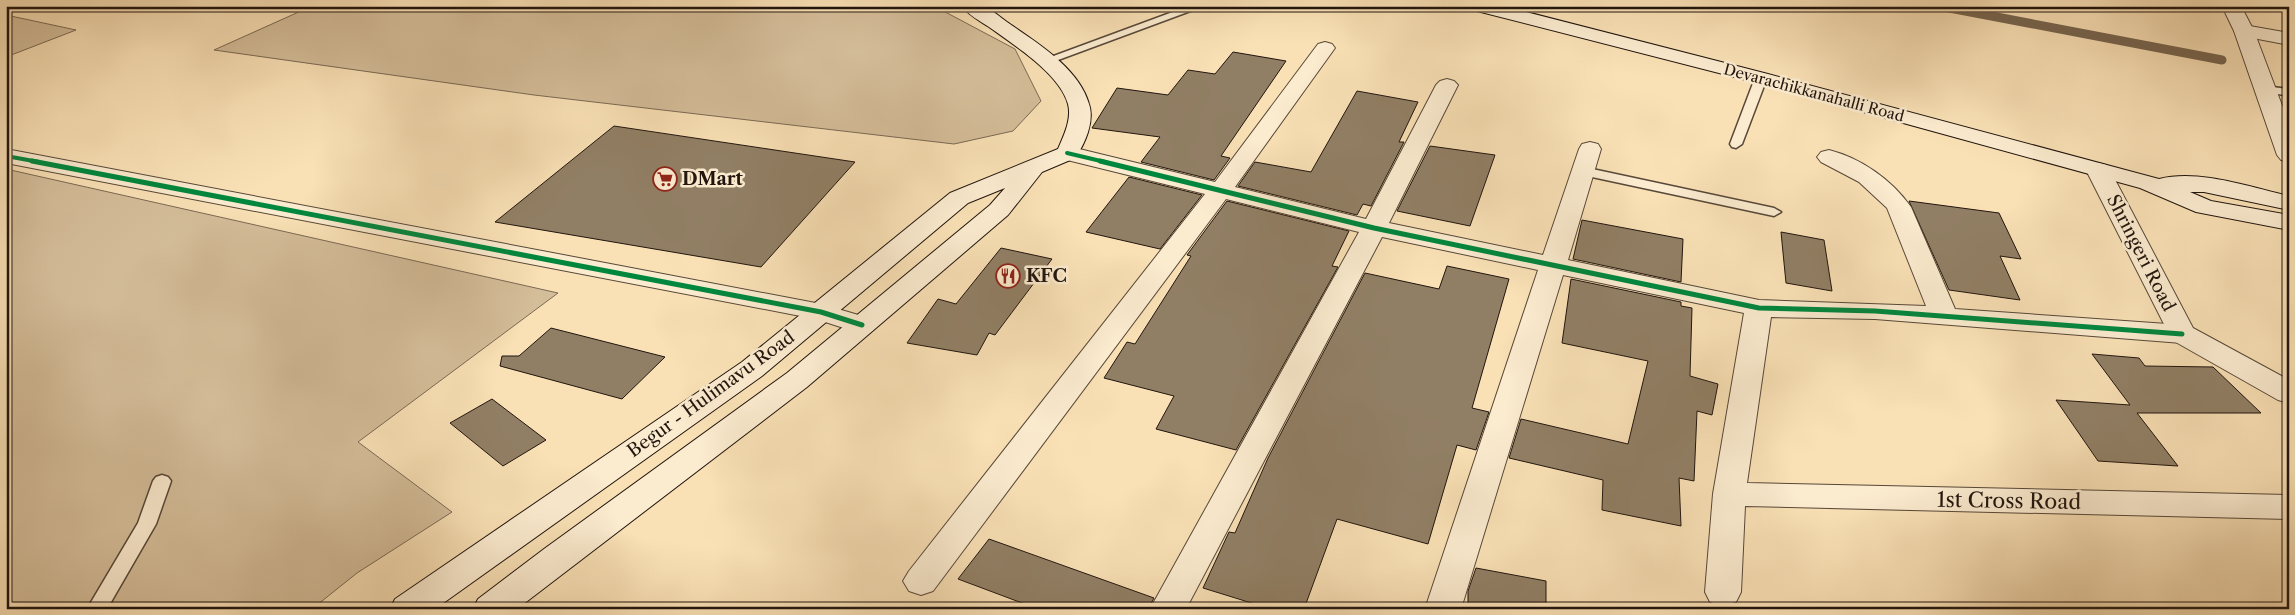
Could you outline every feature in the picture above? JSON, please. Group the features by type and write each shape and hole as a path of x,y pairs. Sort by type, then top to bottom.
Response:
{"street":[{"path":"971,6 1046,61 1075,90 1080,107 1077,133 1068,153 1374,228 1759,308 1875,311 2182,334 2289,393"},
{"name":"Devarachikkanahalli Road","path":"1480,6 1762,78 2148,183 2205,207 2289,224"},
{"path":"2231,6 2244,31 2289,155"},
{"path":"2244,31 2289,39"},
{"path":"921,581 1221,190 1325,48"},
{"path":"1168,609 1374,228 1447,84"},
{"name":"Begur - Hulimavu Road","path":"408,609 752,369 959,198 1032,170 1068,153"},
{"path":"6,156 821,312 862,325"},
{"path":"1830,157 1876,181 1889,192 1898,206 1944,316"},
{"path":"1443,609 1586,160"},
{"path":"492,609 556,558 797,380 999,210 1032,170"},
{"name":"Shringeri Road","path":"2098,170 2182,334"},
{"name":"Devarachikkanahalli Road","path":"2148,183 2204,186 2289,203"},
{"path":"1724,592 1730,494 1759,308"},
{"name":"1st Cross Road","path":"1730,494 2289,507"}],"lane":[{"path":"1046,61 1199,6"},
{"path":"1736,144 1762,78"},
{"path":"2264,89 2289,93"},
{"path":"1586,160 1774,212"},
{"path":"97,609 147,524 162,481"}],"shaded area":[{"path":"312,6 934,6 1015,49 1041,101 1013,131 954,144 534,95 214,50"},
{"path":"6,15 76,30 6,57"},
{"path":"6,169 558,293 358,442 452,512 357,573 312,609 6,609"}],"building":[{"path":"1233,52 1286,61 1221,156 1230,158 1214,180 1141,162 1160,137 1092,128 1117,88 1168,95 1188,70 1215,74"},
{"path":"1357,91 1418,102 1399,142 1404,142 1371,206 1363,204 1357,215 1238,186 1255,162 1311,172"},
{"path":"614,126 855,162 761,267 495,222"},
{"path":"1430,146 1495,155 1470,226 1397,211"},
{"path":"1129,177 1202,195 1160,249 1086,232"},
{"path":"1227,201 1349,231 1332,266 1338,267 1236,450 1156,429 1174,396 1104,378 1127,342 1135,344 1191,256 1187,255"},
{"path":"1909,201 1999,213 2021,259 2000,256 2020,300 1949,290"},
{"path":"1582,220 1683,239 1681,282 1573,259"},
{"path":"1781,232 1824,240 1832,291 1786,283"},
{"path":"1001,248 1052,259 995,335 989,333 977,355 907,343 938,299 956,304"},
{"path":"1447,266 1509,279 1472,408 1489,412 1476,450 1457,445 1428,544 1337,519 1304,609 1271,609 1203,588 1229,532 1235,533 1268,458 1365,273 1439,289"},
{"path":"1571,279 1681,302 1681,306 1692,308 1690,376 1718,384 1712,415 1697,411 1694,481 1679,478 1681,526 1602,510 1603,480 1509,458 1521,419 1628,444 1648,361 1562,343"},
{"path":"551,328 665,357 622,399 500,366 502,356 519,356"},
{"path":"2092,354 2139,358 2145,366 2213,367 2261,413 2137,413 2178,466 2098,461 2056,400 2130,405"},
{"path":"492,399 546,440 503,466 450,423"},
{"path":"989,539 1154,598 1148,609 1038,609 958,579"},
{"path":"1476,568 1546,581 1546,609 1488,609 1468,605 1468,591"}],"waterway":[{"path":"1939,6 2222,60"}],"cycle path":[{"path":"1067,153 1374,228 1759,308 1875,311 2182,334"},
{"path":"6,156 821,312 862,325"}],"place":[{"name":"DMart","path":"665,179"},
{"name":"KFC","path":"1008,276"}]}
